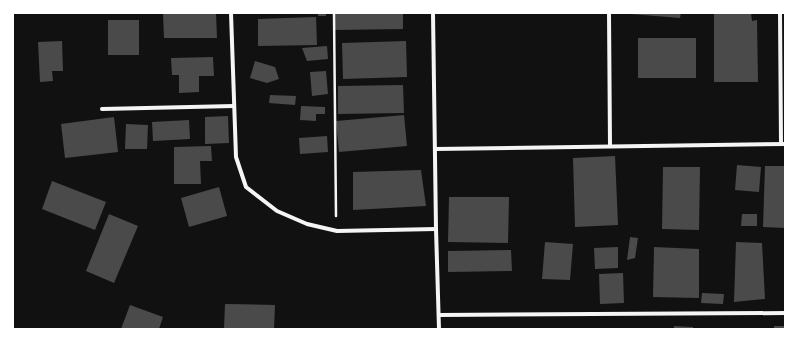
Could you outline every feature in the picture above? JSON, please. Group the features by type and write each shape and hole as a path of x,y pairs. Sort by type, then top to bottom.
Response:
{"street":[{"path":"231,13 236,157 246,187 277,211 307,224 337,231 436,229"},
{"path":"433,13 439,329"},
{"path":"609,13 610,146"},
{"path":"435,149 783,144 780,13"},
{"path":"102,109 234,106"},
{"path":"439,315 785,313"}],"path":[{"path":"334,13 337,231"}],"building":[{"path":"163,13 216,13 217,38 164,38"},
{"path":"318,13 326,13 326,16 318,16"},
{"path":"335,13 403,13 403,29 335,30"},
{"path":"681,13 680,18 631,14"},
{"path":"714,13 751,13 752,21 757,20 758,82 714,82"},
{"path":"316,17 317,45 258,46 258,19"},
{"path":"108,20 139,20 139,55 108,55"},
{"path":"638,38 696,38 696,78 638,78"},
{"path":"62,41 63,71 52,71 53,81 40,82 38,42"},
{"path":"406,41 407,77 343,79 342,43"},
{"path":"327,46 328,59 307,61 302,48"},
{"path":"213,57 214,76 199,76 199,92 179,93 179,75 172,75 171,58"},
{"path":"255,61 275,67 279,79 267,83 250,78"},
{"path":"326,71 328,94 312,96 310,72"},
{"path":"403,85 404,113 338,114 338,86"},
{"path":"270,95 296,96 295,105 269,103"},
{"path":"301,106 325,107 325,114 316,114 316,121 300,120"},
{"path":"404,115 407,146 339,152 336,121"},
{"path":"228,116 229,143 205,144 205,117"},
{"path":"114,117 118,152 65,158 61,124"},
{"path":"189,120 190,139 153,141 152,122"},
{"path":"126,124 148,125 147,149 125,149"},
{"path":"327,136 328,152 300,154 299,138"},
{"path":"211,146 212,161 200,161 201,184 174,184 174,147"},
{"path":"615,156 618,225 575,227 573,158"},
{"path":"737,165 761,167 759,192 735,190"},
{"path":"765,166 785,166 785,228 763,227"},
{"path":"663,167 700,167 699,230 662,229"},
{"path":"421,170 426,206 353,210 353,172"},
{"path":"52,181 106,202 95,230 42,209"},
{"path":"219,187 227,216 189,227 181,198"},
{"path":"449,197 509,197 508,243 448,242"},
{"path":"109,214 138,226 114,283 86,271"},
{"path":"742,214 757,214 757,226 741,226"},
{"path":"630,237 638,238 635,258 627,260"},
{"path":"545,242 573,244 570,280 542,279"},
{"path":"736,242 762,243 765,299 734,302"},
{"path":"618,247 618,268 595,269 594,248"},
{"path":"654,247 699,249 699,298 653,297"},
{"path":"511,250 512,271 448,272 448,251"},
{"path":"623,273 624,303 600,304 599,274"},
{"path":"702,293 724,294 723,304 701,303"},
{"path":"225,304 275,305 274,329 224,329"},
{"path":"130,305 163,317 159,329 121,329"},
{"path":"674,326 693,327 693,329 674,329"},
{"path":"774,326 785,326 785,329 774,329"}]}
